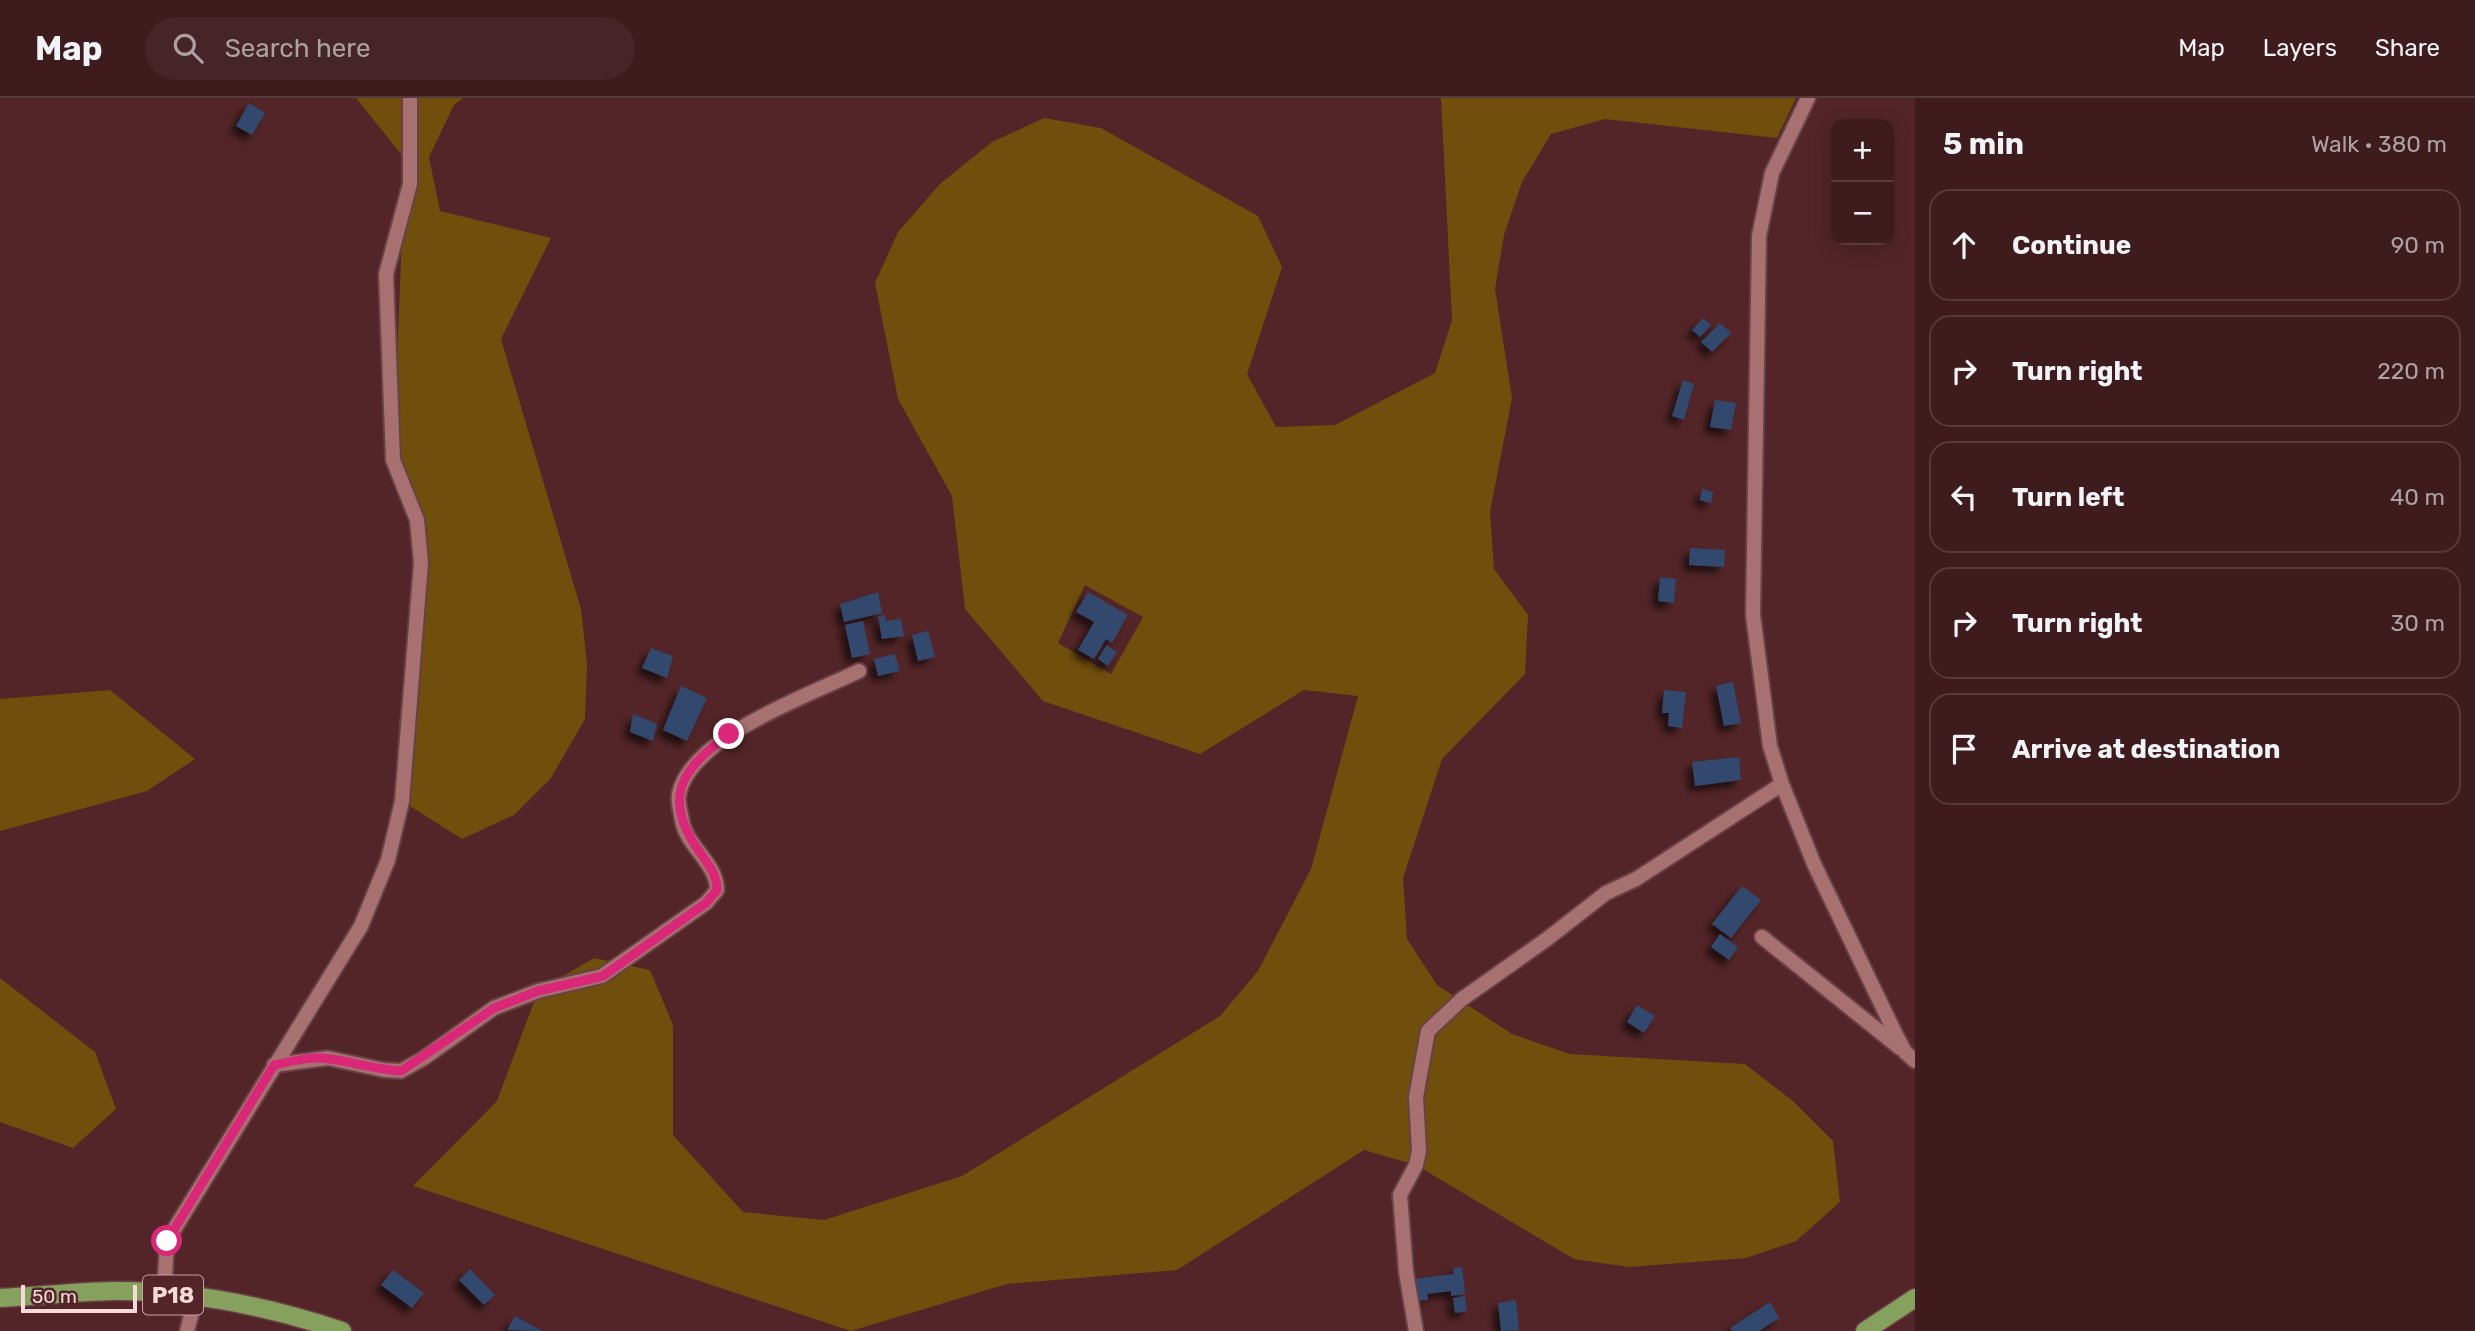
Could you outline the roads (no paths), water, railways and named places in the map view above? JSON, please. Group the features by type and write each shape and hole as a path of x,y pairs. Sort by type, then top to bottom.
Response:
{"main road":[{"name":"P18","path":"0,1298 113,1291 196,1297 303,1318 342,1331"},
{"path":"1865,1331 1915,1298"}],"street":[{"path":"164,1295 167,1241 361,926 388,860 402,801 421,563 417,520 393,460 386,274 410,184 410,98"},
{"path":"1808,98 1772,173 1759,236 1753,615 1770,746 1782,784 1814,864 1910,1056"},
{"path":"274,1065 306,1058 328,1058 401,1071 494,1008 538,991 603,976 706,903 717,890 717,878 682,824 679,794 697,758 729,734 859,671"},
{"path":"1416,1331 1406,1272 1400,1195 1416,1165 1419,1151 1416,1097 1428,1031 1462,999 1606,893 1636,879 1782,784"},
{"path":"1762,937 1910,1056"},
{"path":"187,1331 196,1297"}]}
